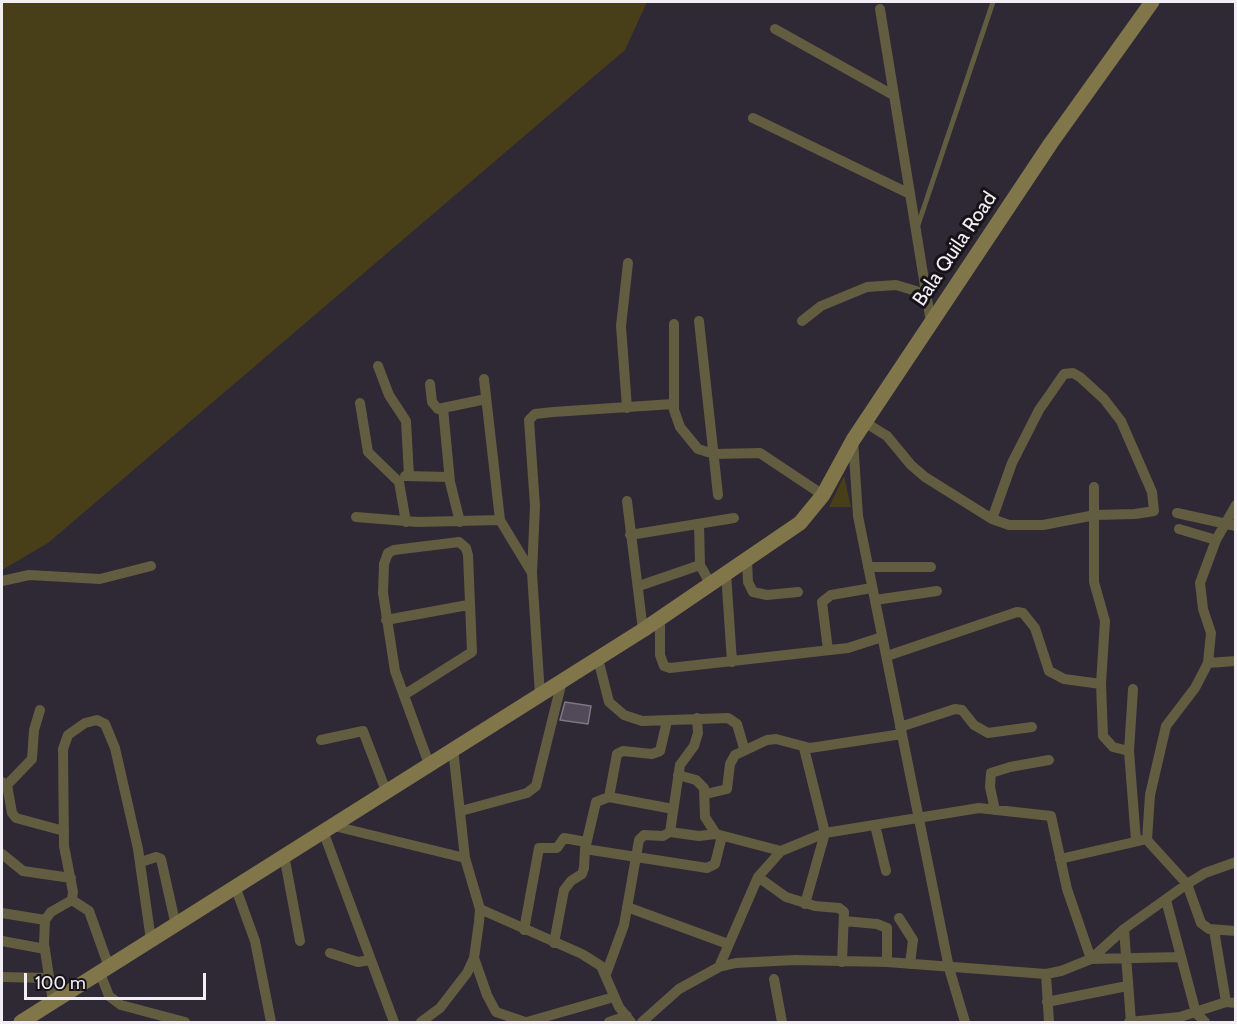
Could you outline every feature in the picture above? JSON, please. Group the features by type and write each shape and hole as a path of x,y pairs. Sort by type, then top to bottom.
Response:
{"street":[{"name":"Bala Quila Road","path":"21,1023 598,659 800,522 823,495 853,440 1051,143 1152,2"},
{"path":"880,9 930,323"},
{"path":"775,29 893,95"},
{"path":"753,118 910,194"},
{"path":"627,408 621,326 628,263"},
{"path":"802,321 821,306 867,287 896,285 926,294"},
{"path":"699,321 718,495"},
{"path":"674,324 673,404 680,427 698,449 714,454 760,453 823,495"},
{"path":"378,366 389,395 405,421 410,476"},
{"path":"866,423 887,436 917,471 992,519 1009,525 1030,526 1095,515 1154,511 1155,503 1132,444 1115,411 1088,383 1074,373 1068,372 1053,389 1030,425 1012,463 992,519"},
{"path":"484,378 500,520 532,573"},
{"path":"430,384 434,408 486,399"},
{"path":"360,404 368,452 380,466 396,476 449,477"},
{"path":"540,695 532,573 535,506 528,425 531,416 673,404"},
{"path":"443,408 449,477 460,522"},
{"path":"853,440 858,516 917,816 949,968 963,1022"},
{"path":"396,476 401,488 406,522"},
{"path":"1094,487 1094,582 1105,621 1101,684 1103,736 1113,747 1129,751"},
{"path":"627,501 643,630"},
{"path":"1142,840 1166,726 1195,688 1208,663 1211,633 1203,609 1200,583 1216,540 1236,505"},
{"path":"1177,513 1236,526"},
{"path":"356,517 406,522 500,520"},
{"path":"630,535 734,518"},
{"path":"699,524 700,565 711,583"},
{"path":"1179,529 1216,540"},
{"path":"404,696 472,652 468,605 468,555 463,544 454,542 403,549 388,553 385,557 383,593 395,671 404,696 429,764"},
{"path":"747,560 748,582 753,592 767,595 798,592"},
{"path":"639,586 700,565"},
{"path":"2,581 29,575 100,579 151,566"},
{"path":"868,567 932,567"},
{"path":"726,573 732,662"},
{"path":"828,650 822,602 831,595 872,588"},
{"path":"875,600 937,591"},
{"path":"386,620 468,605"},
{"path":"887,656 1017,612 1023,613 1035,628 1049,671 1064,679 1101,684"},
{"path":"660,619 660,655 664,666 684,669 848,648 882,637"},
{"path":"598,659 609,702 615,708 636,720 667,721 720,717 733,720 739,728 744,748"},
{"path":"1208,663 1236,661"},
{"path":"461,811 527,793 536,786 562,681"},
{"path":"1133,689 1129,751 1142,840 1187,884 1201,923 1214,930 1236,932"},
{"path":"706,795 727,789 731,759 744,748 772,740 804,748 901,730 955,709 962,710 974,725 988,733 1032,727"},
{"path":"16,818 12,813 4,784 32,759 34,729 40,710"},
{"path":"670,832 680,765 696,738 697,718"},
{"path":"72,900 64,831 62,769 64,741 76,728 97,720 105,724 115,748 141,862 151,940"},
{"path":"609,797 617,754 623,751 652,754 660,751 667,721"},
{"path":"321,740 363,731 386,791"},
{"path":"804,748 825,833 805,904"},
{"path":"421,1023 451,995 467,973 474,958 480,909 465,858 453,749"},
{"path":"995,810 990,787 991,773 1049,760"},
{"path":"524,930 539,848 557,848 564,838 636,857 711,867 717,860 719,835 705,817 706,795 696,780 678,774"},
{"path":"554,943 564,890 571,881 582,874 596,802 609,797 673,809"},
{"path":"719,967 758,877 781,851 825,833 970,808 1051,816 1067,889 1091,959"},
{"path":"2,820 16,818 64,831"},
{"path":"875,825 886,871"},
{"path":"328,828 465,858"},
{"path":"328,828 370,960 394,1023"},
{"path":"606,974 621,934 640,837 663,836 670,832 699,836 719,835 781,851"},
{"path":"1060,859 1142,840"},
{"path":"2,854 23,871 71,878"},
{"path":"284,855 300,941"},
{"path":"141,862 156,857 160,859 176,926"},
{"path":"642,1023 670,995 719,967 772,961 842,962 910,964 1046,974 1074,967 1091,959 1124,929 1187,884 1205,873 1236,862"},
{"path":"758,877 778,893 805,904 839,908 844,912 842,962"},
{"path":"235,886 255,941 271,1023"},
{"path":"53,1002 45,949 45,920 51,912 72,900"},
{"path":"72,900 89,911 109,996 149,1017 185,1023"},
{"path":"1166,900 1196,1013 1204,1023"},
{"path":"627,907 728,944"},
{"path":"480,909 592,960 606,974 615,998 629,1019 609,1023"},
{"path":"2,913 45,920"},
{"path":"899,918 913,940 910,964"},
{"path":"844,921 877,924 887,928 887,963"},
{"path":"1124,929 1131,1022 1180,1017 1231,1002 1214,930"},
{"path":"2,941 45,949"},
{"path":"330,953 358,962 370,960"},
{"path":"1091,959 1181,957"},
{"path":"474,958 496,1012 526,1023 615,998"},
{"path":"1046,974 1049,1023"},
{"path":"2,977 48,978"},
{"path":"774,979 782,1023"},
{"path":"1047,1002 1127,986"}],"lane":[{"path":"916,229 993,2"}],"shaded area":[{"path":"2,2 647,2 625,50 48,543 2,570"},
{"path":"844,476 851,507 829,507"}],"building":[{"path":"565,702 591,706 588,724 560,720"}]}
